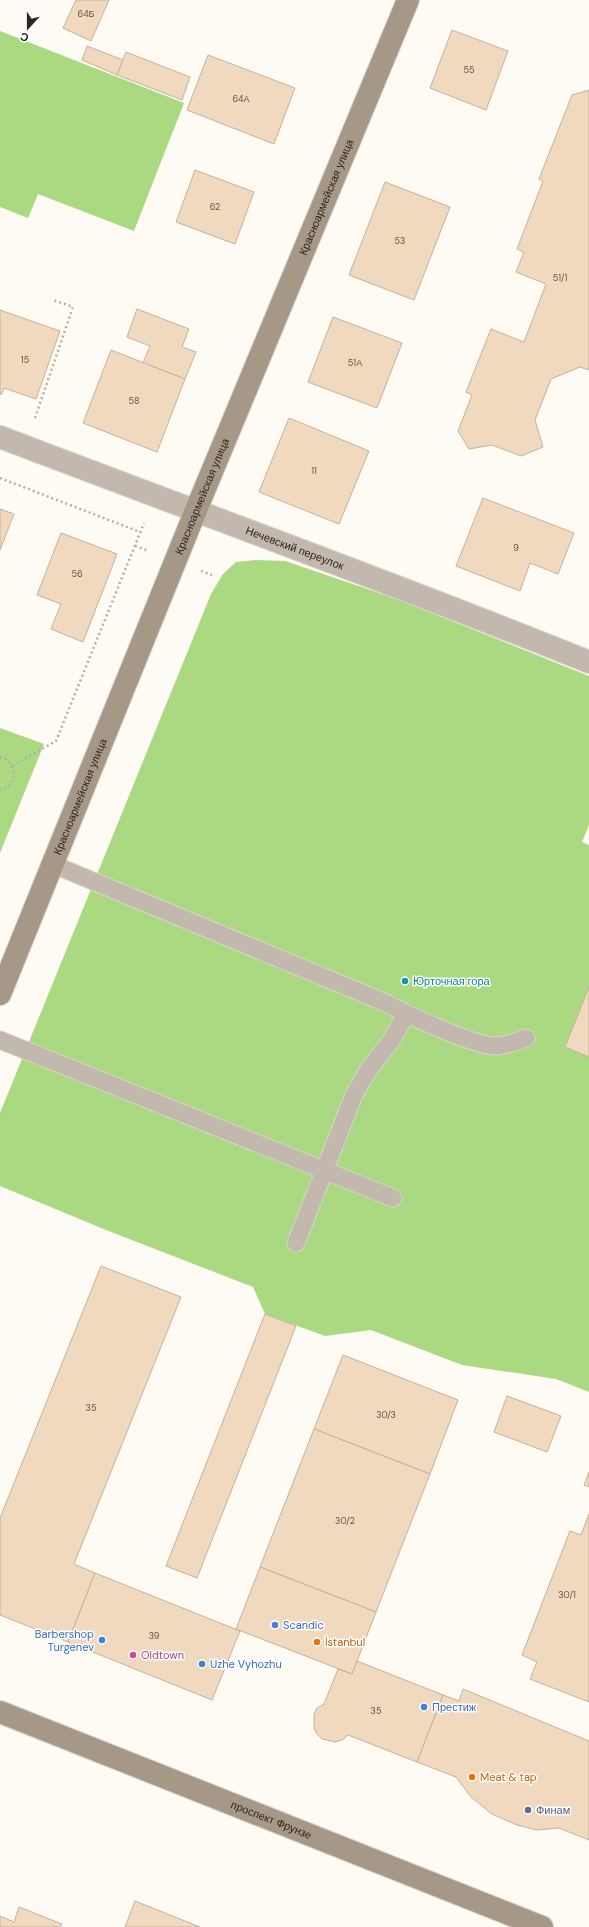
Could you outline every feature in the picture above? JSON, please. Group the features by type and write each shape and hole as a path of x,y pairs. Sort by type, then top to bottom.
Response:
{"main road":[{"name":"Красноармейская улица","path":"0,994 196,510 408,0"},
{"name":"проспект Фрунзе","path":"0,1712 542,1927"}],"street":[{"name":"Нечевский переулок","path":"0,437 196,510 589,662"}],"lane":[{"path":"52,864 386,1003 406,1014 470,1039 495,1046 511,1044 526,1038"},
{"path":"296,1243 354,1095 369,1068 390,1041 406,1014"},
{"path":"0,1040 393,1198"}],"path":[{"path":"35,418 73,307 53,300"},
{"path":"0,478 140,532"},
{"path":"12,766 56,741 144,522"},
{"path":"135,546 149,551"},
{"path":"200,570 212,575"},
{"path":"0,757 9,761 14,771 12,782 9,786 0,790"}],"green space":[{"path":"0,31 184,103 134,231 38,194 28,218 0,207"},
{"path":"256,560 285,561 400,600 589,676 589,825 582,842 589,845 589,1392 556,1379 462,1365 371,1330 325,1336 265,1314 253,1287 106,1230 0,1186 0,1113 211,594 223,574 236,562"},
{"path":"0,728 44,744 0,853"}],"building":[{"path":"76,0 109,0 91,41 63,28"},
{"path":"452,30 508,51 486,110 430,88"},
{"path":"87,46 123,60 117,75 82,60"},
{"path":"126,52 190,77 182,100 117,75"},
{"path":"208,55 295,88 274,144 187,110"},
{"path":"589,90 589,370 580,367 551,379 535,420 543,447 521,456 492,445 469,449 458,431 472,395 466,392 491,329 524,342 546,284 516,272 524,252 517,249 543,181 539,179 572,95"},
{"path":"195,170 254,192 235,244 176,222"},
{"path":"385,182 450,207 414,300 349,275"},
{"path":"137,309 189,329 182,347 196,352 185,379 143,363 150,346 127,337"},
{"path":"0,310 60,331 36,399 4,388 1,395 0,394"},
{"path":"333,317 402,343 377,408 308,382"},
{"path":"111,350 185,379 157,452 83,423"},
{"path":"289,418 369,451 339,524 259,492"},
{"path":"483,498 574,533 558,574 530,563 520,591 456,566"},
{"path":"0,509 14,514 0,550"},
{"path":"61,533 117,554 83,642 51,629 61,604 37,595"},
{"path":"589,987 589,1057 565,1047"},
{"path":"101,1266 181,1297 74,1564 95,1573 68,1642 0,1615 0,1518"},
{"path":"265,1314 296,1326 197,1578 166,1566"},
{"path":"343,1355 458,1400 430,1474 314,1429"},
{"path":"507,1396 561,1416 547,1452 494,1432"},
{"path":"314,1429 430,1474 376,1612 260,1567"},
{"path":"589,1472 589,1487 584,1485"},
{"path":"589,1514 589,1702 530,1679 537,1662 522,1655 570,1531 581,1535"},
{"path":"260,1567 376,1612 352,1674 236,1629"},
{"path":"95,1573 240,1631 212,1700 68,1642"},
{"path":"357,1661 443,1695 417,1762 348,1735 342,1740 335,1742 322,1739 317,1734 314,1728 314,1714 317,1708 324,1704 338,1669 352,1674"},
{"path":"463,1689 589,1741 589,1840 559,1828 537,1830 517,1825 492,1814 471,1797 456,1777 417,1762 443,1695 459,1701"},
{"path":"135,1901 200,1927 125,1927"},
{"path":"19,1907 62,1924 60,1927 0,1927 0,1916 14,1922"}],"place":[{"name":"Юрточная гора","path":"405,981"},
{"name":"Scandic","path":"275,1625"},
{"name":"Barbershop Turgenev","path":"102,1640"},
{"name":"İstanbul","path":"317,1642"},
{"name":"Oldtown","path":"133,1655"},
{"name":"Uzhe Vyhozhu","path":"202,1664"},
{"name":"Престиж","path":"424,1707"},
{"name":"Meat & tap","path":"472,1777"},
{"name":"Финам","path":"528,1810"}]}
